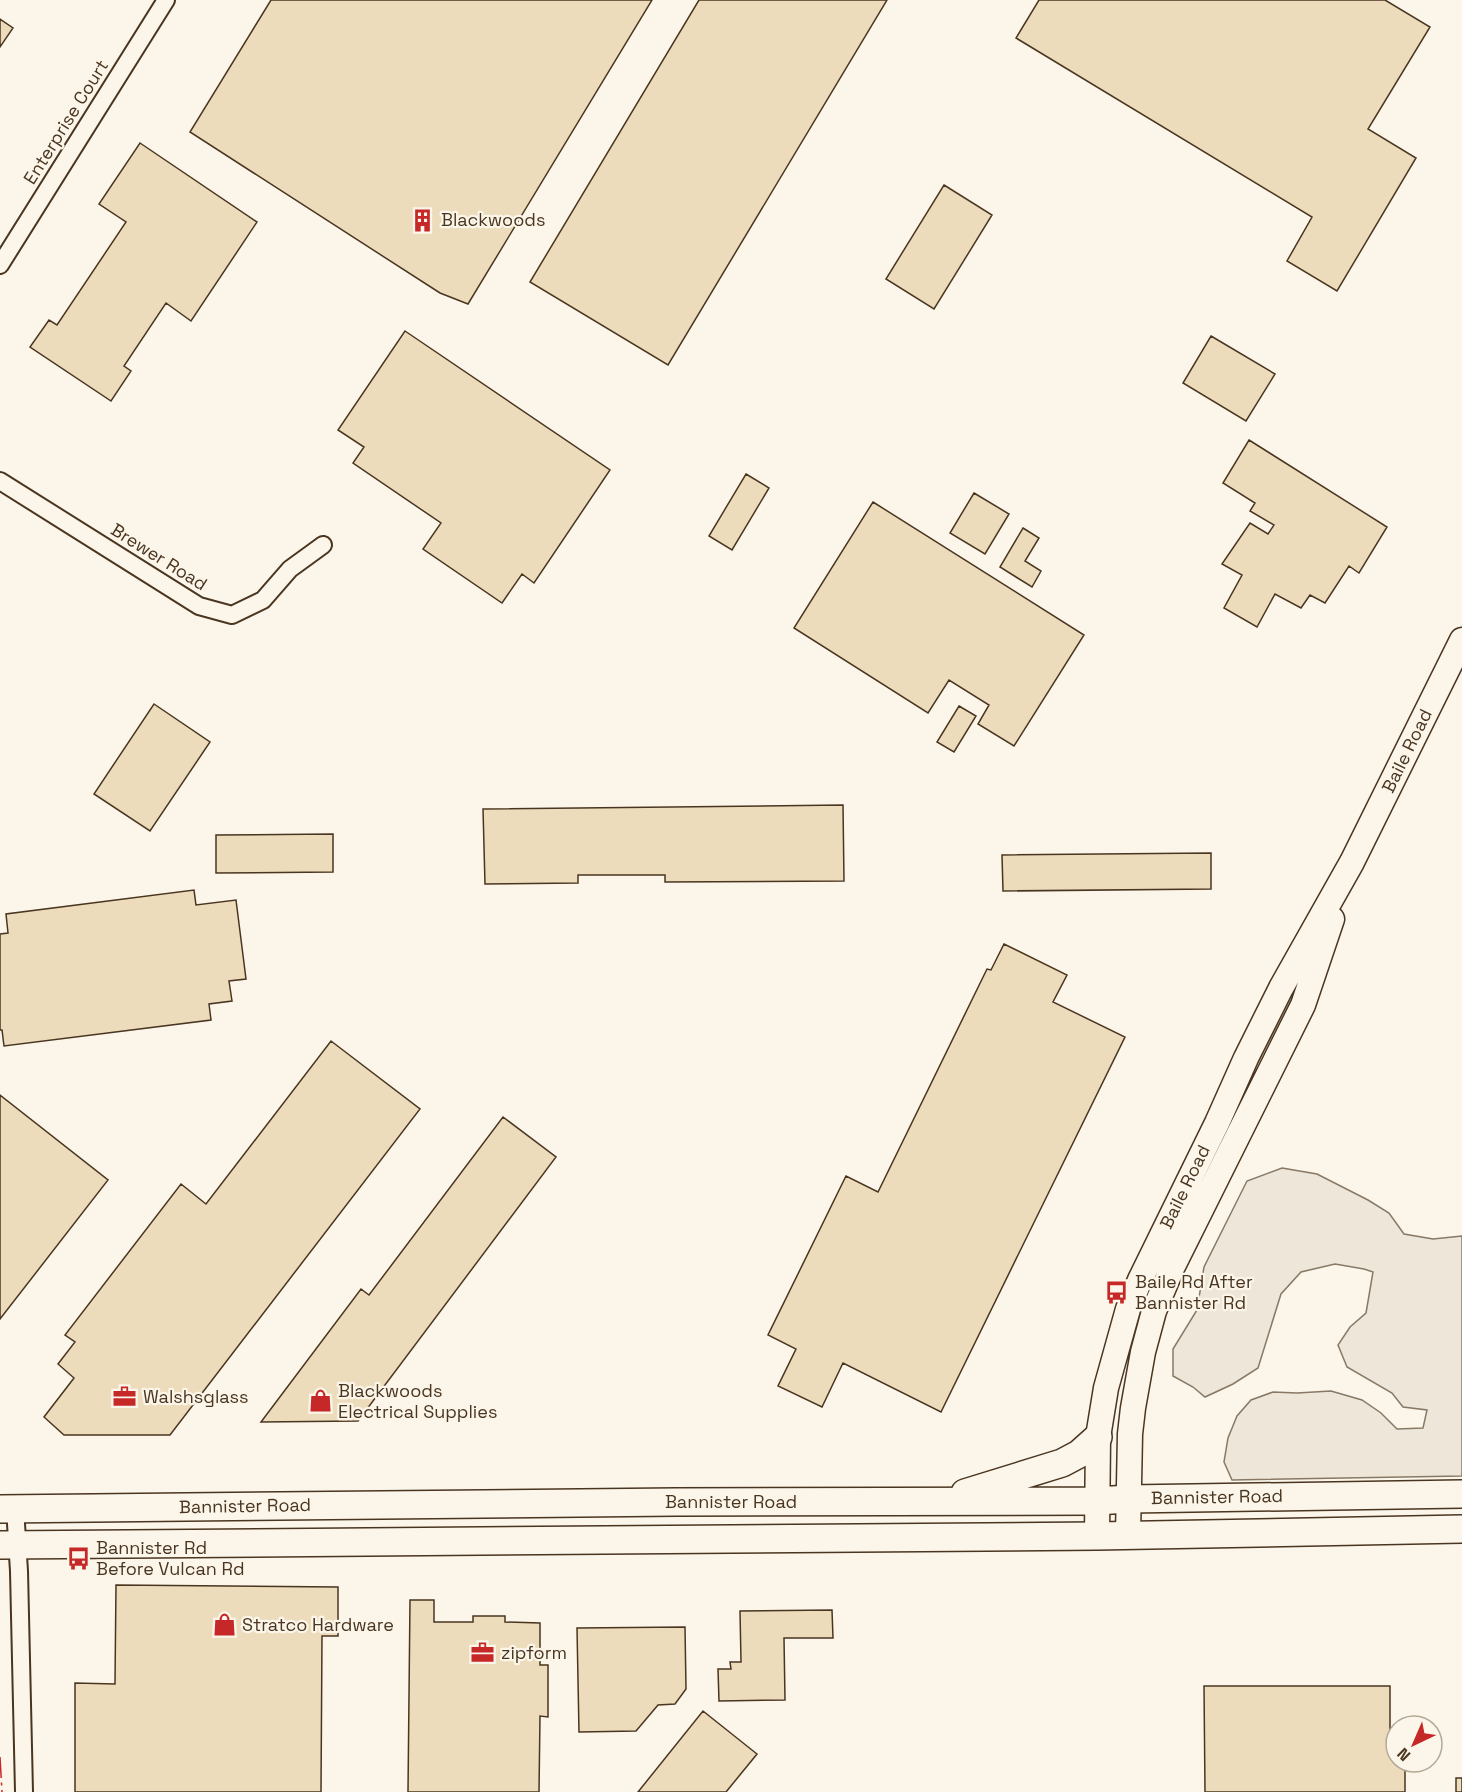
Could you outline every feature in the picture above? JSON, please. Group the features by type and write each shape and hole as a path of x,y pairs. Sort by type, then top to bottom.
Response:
{"main road":[{"path":"941,1501 1062,1462 1079,1454 1098,1437"},
{"name":"Bannister Road","path":"8,1508 1096,1501 1130,1498 1462,1494"},
{"name":"Bannister Road","path":"9,1545 1097,1536 1462,1530"}],"street":[{"name":"Enterprise Court","path":"0,265 166,0"},
{"name":"Brewer Road","path":"0,481 199,606 232,615 263,600 290,569 323,545"},
{"name":"Baile Road","path":"1097,1536 1098,1437 1106,1388 1128,1309 1246,1058 1281,988 1352,862 1462,640"},
{"name":"Baile Road","path":"1128,1535 1133,1408 1143,1352 1154,1311 1172,1268 1303,1005 1352,862"},
{"path":"1235,1084 1259,1095"},
{"path":"1217,1123 1239,1133"},
{"path":"8,1508 24,1792"}],"shaded area":[{"path":"1282,1168 1317,1174 1368,1200 1389,1213 1404,1234 1433,1239 1462,1236 1462,1476 1232,1480 1224,1462 1228,1438 1237,1416 1251,1400 1273,1392 1331,1391 1362,1400 1381,1413 1397,1429 1423,1428 1427,1410 1403,1407 1392,1393 1347,1367 1338,1345 1350,1327 1366,1313 1373,1272 1335,1264 1301,1272 1281,1294 1258,1368 1233,1384 1205,1397 1173,1376 1173,1349 1197,1310 1204,1267 1247,1181"}],"building":[{"name":"Blackwoods","path":"271,0 652,0 468,304 440,293 190,132"},
{"path":"699,0 887,0 668,365 530,282"},
{"path":"1039,0 1385,0 1430,27 1368,129 1416,158 1337,291 1287,261 1312,217 1016,38"},
{"path":"0,19 13,28 0,47"},
{"path":"140,143 257,222 191,321 166,303 124,366 131,371 111,401 30,347 49,320 57,325 126,222 99,204"},
{"path":"944,185 992,215 934,309 886,279"},
{"path":"405,331 610,470 534,583 522,574 502,603 423,549 441,523 353,463 364,447 338,430"},
{"path":"1211,336 1275,374 1246,421 1183,383"},
{"path":"1249,440 1387,527 1359,573 1349,566 1325,603 1310,595 1301,608 1275,594 1257,627 1224,608 1242,575 1222,564 1250,523 1268,534 1274,525 1250,511 1255,503 1223,483"},
{"path":"746,474 769,488 732,550 709,536"},
{"path":"974,493 1009,514 985,554 950,533"},
{"path":"873,502 1084,635 1014,746 978,724 989,705 949,680 928,713 794,628"},
{"path":"1023,528 1039,538 1025,561 1041,571 1032,587 1000,567"},
{"path":"154,704 210,742 150,831 94,794"},
{"path":"959,706 976,716 954,752 937,742"},
{"path":"843,805 844,881 665,882 665,875 578,875 578,883 485,884 483,809"},
{"path":"333,834 333,872 216,873 216,835"},
{"path":"1211,853 1211,889 1003,891 1002,855"},
{"path":"194,890 196,905 236,900 246,979 229,981 232,1001 209,1004 211,1020 4,1046 2,1030 0,1030 0,934 8,933 6,914"},
{"path":"1004,944 1067,975 1053,1002 1125,1037 941,1412 843,1363 822,1407 778,1386 796,1349 768,1335 846,1176 878,1192 987,969 991,970"},
{"path":"331,1041 420,1109 170,1435 64,1435 44,1417 74,1378 58,1364 75,1342 65,1335 181,1184 206,1204"},
{"path":"0,1095 108,1180 0,1319"},
{"path":"503,1117 556,1157 358,1421 261,1422 361,1289 369,1295"},
{"path":"116,1585 338,1587 338,1636 322,1636 321,1792 75,1792 75,1683 115,1684"},
{"path":"410,1600 434,1600 434,1622 473,1622 473,1616 505,1616 505,1622 540,1623 540,1665 548,1665 548,1717 540,1716 539,1792 408,1792"},
{"path":"832,1610 833,1638 784,1638 785,1700 719,1701 718,1669 731,1669 730,1662 741,1662 740,1611"},
{"path":"685,1627 686,1689 675,1704 658,1705 636,1731 579,1732 577,1628"},
{"path":"1204,1686 1390,1686 1390,1714 1384,1714 1384,1774 1405,1774 1405,1792 1205,1792"},
{"path":"703,1711 757,1754 726,1792 638,1792"},
{"path":"1456,1778 1462,1778 1462,1792 1456,1792"}],"power":[{"path":"0,1757 2,1792"}],"place":[{"name":"Blackwoods","path":"423,220"},
{"name":"Baile Rd After Bannister Rd","path":"1117,1292"},
{"name":"Walshsglass","path":"125,1397"},
{"name":"Blackwoods Electrical Supplies","path":"320,1401"},
{"name":"Bannister Rd Before Vulcan Rd","path":"78,1558"},
{"name":"Stratco Hardware","path":"224,1625"},
{"name":"zipform","path":"483,1653"}]}
